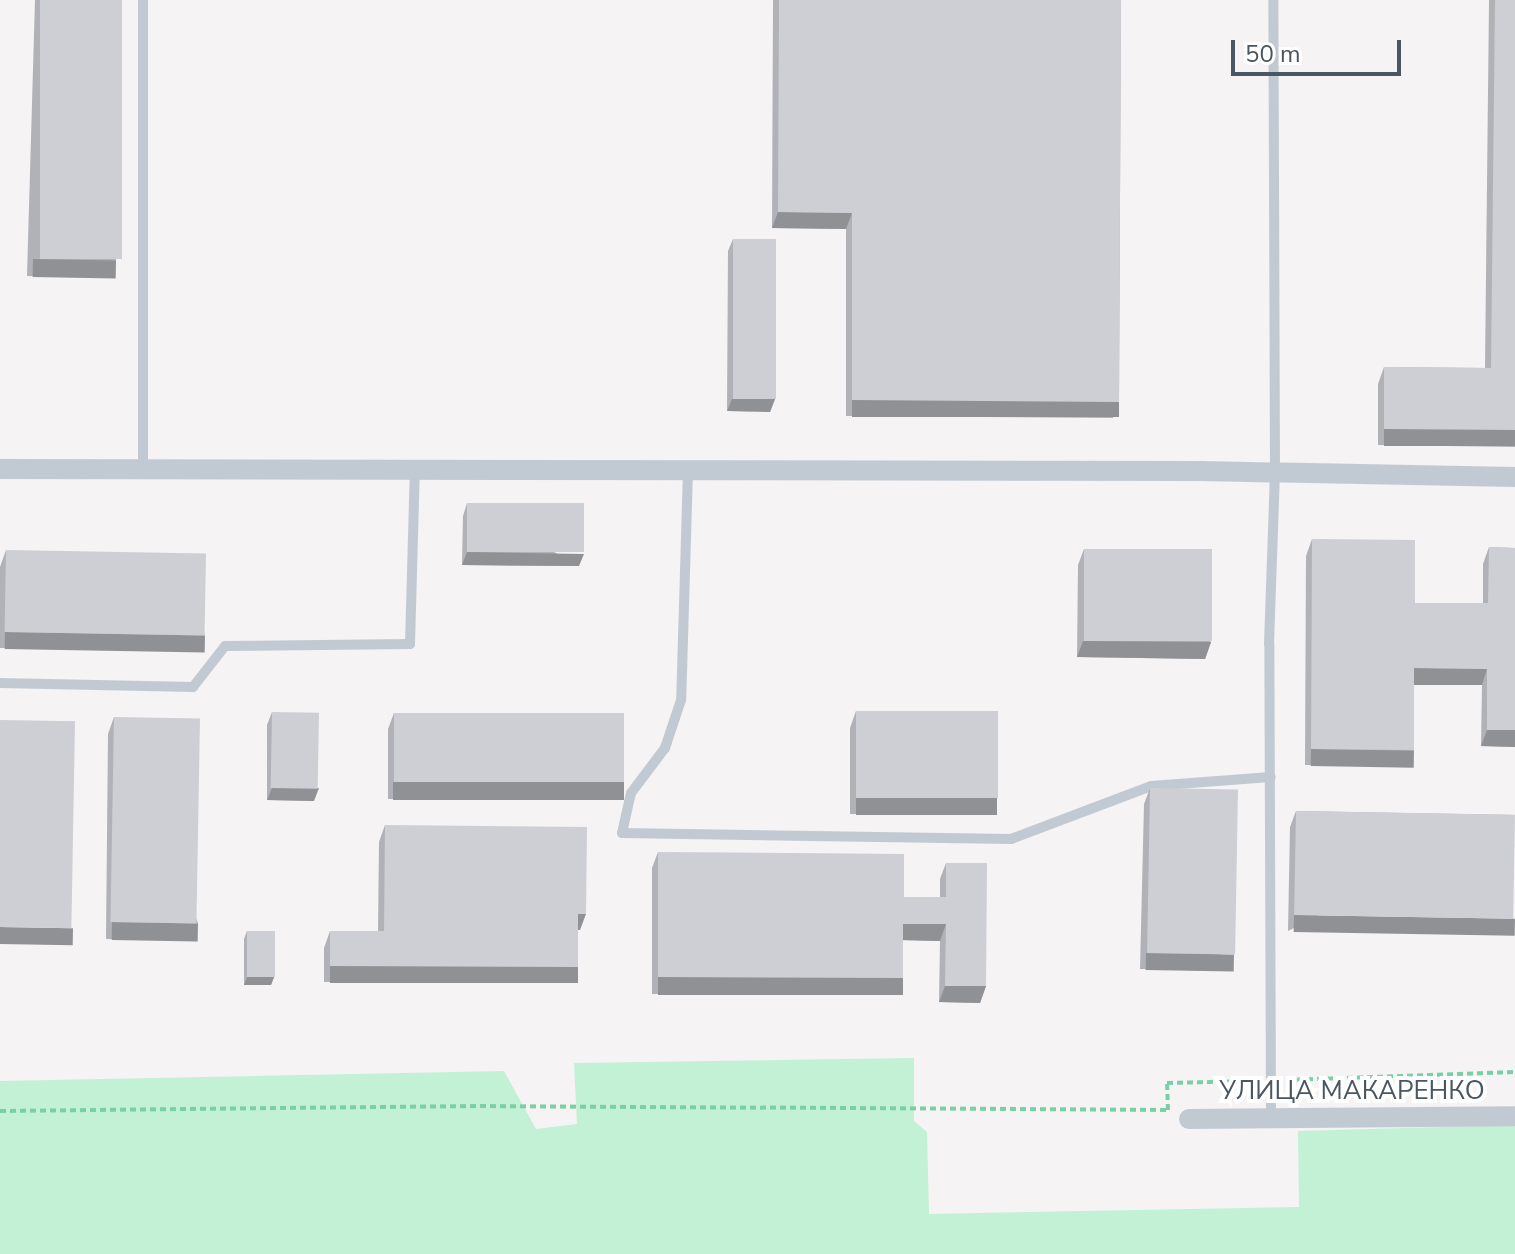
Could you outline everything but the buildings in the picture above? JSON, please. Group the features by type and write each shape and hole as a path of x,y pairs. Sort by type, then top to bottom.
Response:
{"street":[{"path":"0,469 1275,471 1515,477"},
{"name":"УЛИЦА МАКАРЕНКО","path":"1189,1119 1515,1116"}],"lane":[{"path":"143,0 143,469"},
{"path":"1271,1118 1269,644 1275,471 1273,0"},
{"path":"0,683 193,687 225,646 410,644 415,470"},
{"path":"688,470 681,700 665,748 631,793 622,833 1011,839 1151,786 1271,777"}],"path":[{"path":"0,1111 465,1106 1168,1110 1167,1083 1515,1072"}],"green space":[{"path":"914,1058 914,1121 927,1132 929,1214 1299,1207 1298,1131 1515,1125 1515,1254 0,1254 0,1081 504,1071 536,1129 577,1124 574,1063"}]}
